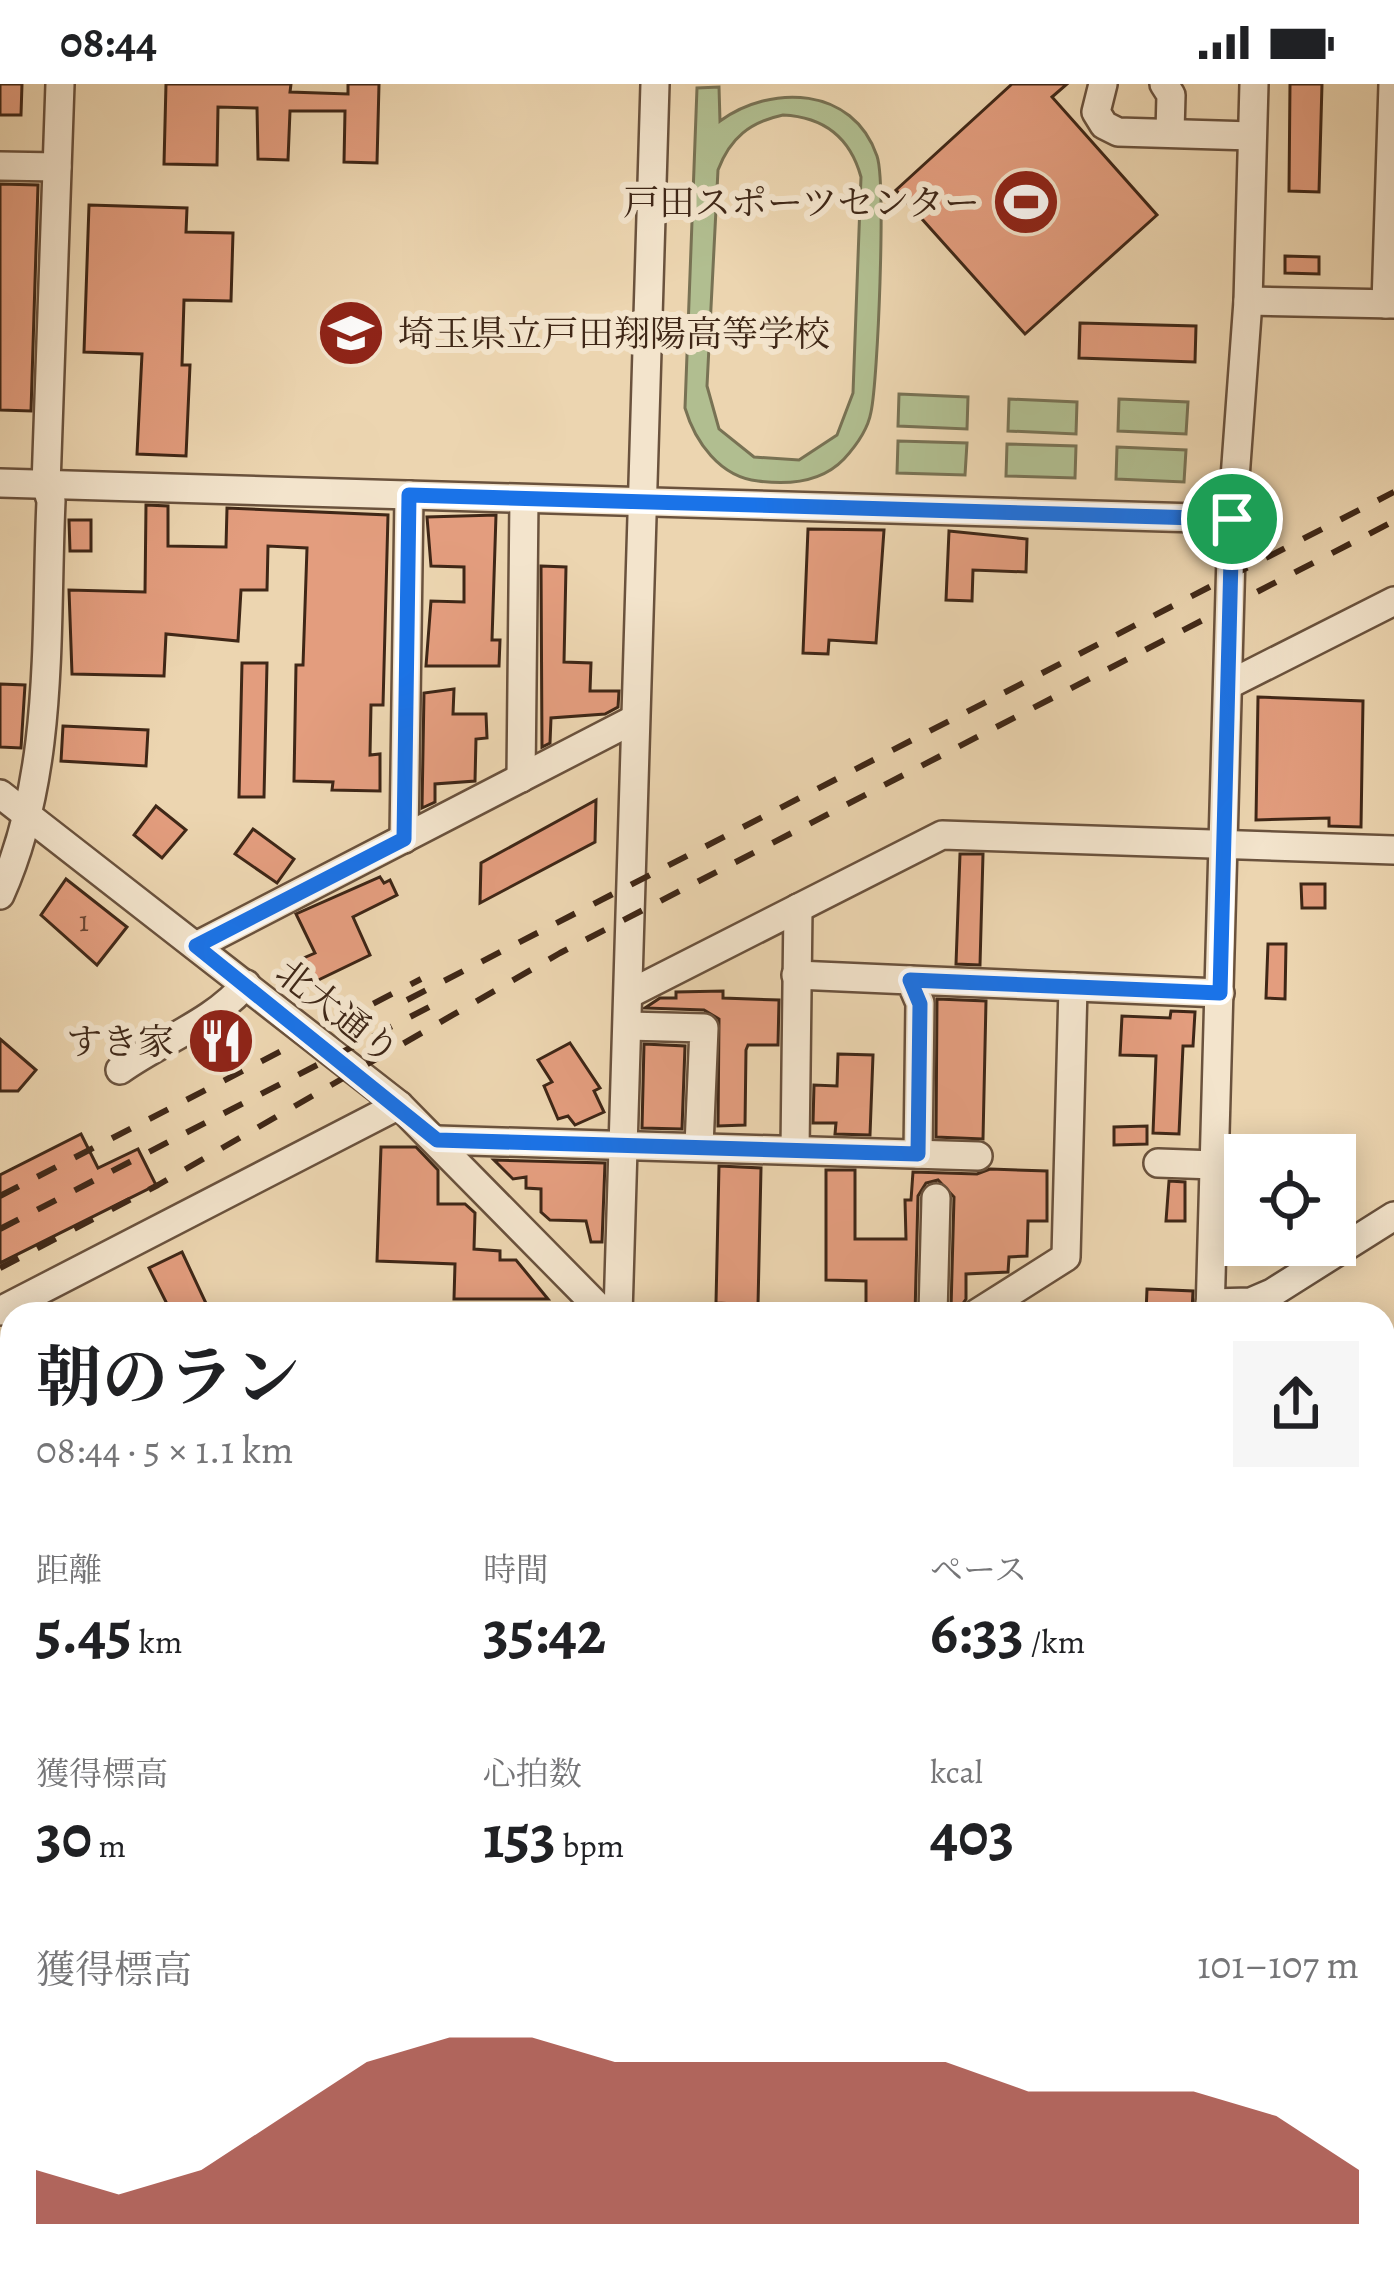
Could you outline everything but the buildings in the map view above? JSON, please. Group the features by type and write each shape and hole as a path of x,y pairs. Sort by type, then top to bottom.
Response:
{"street":[{"path":"0,896 30,818 40,736 51,501 46,484 60,84"},
{"path":"618,1302 655,84"},
{"path":"1103,84 1096,112 1104,125 1130,133 1252,136"},
{"path":"1164,84 1171,95 1170,132"},
{"path":"1210,1302 1232,519 1248,302 1254,84"},
{"path":"1248,302 1390,304 1393,84"},
{"path":"0,166 57,167"},
{"path":"0,483 1232,519"},
{"path":"404,839 409,495"},
{"path":"520,778 524,499"},
{"path":"1230,684 1394,601"},
{"path":"196,946 635,719"},
{"name":"北大通り","path":"0,794 399,1105 593,1302"},
{"path":"629,994 942,835 1394,850"},
{"path":"795,1150 798,908"},
{"path":"796,975 1220,993"},
{"path":"910,980 920,1004 918,1154"},
{"path":"120,1070 160,1041 224,1010 246,984"},
{"path":"995,1302 1066,1257 1072,987"},
{"path":"628,1026 704,1028 699,1146"},
{"path":"26,1302 399,1105"},
{"path":"437,1140 978,1156"},
{"path":"1158,1163 1215,1165"},
{"path":"933,1302 935,1198"},
{"path":"1251,1302 1394,1216"},
{"path":"0,2084 0,2134"}],"green space":[{"path":"719,87 720,121 740,109 786,97 830,104 850,116 877,156 880,282 871,412 848,454 815,477 769,482 732,473 702,445 685,408 697,88","holes":["783,115 823,125 842,140 861,177 853,393 837,435 799,460 754,457 719,429 707,386 718,170 735,140 751,127"]},
{"path":"899,394 968,397 967,429 898,426"},
{"path":"1009,399 1077,402 1076,434 1008,431"},
{"path":"1119,399 1188,402 1186,434 1118,431"},
{"path":"898,441 967,443 965,475 897,473"},
{"path":"1007,444 1076,446 1075,478 1006,476"},
{"path":"1117,447 1186,450 1184,482 1116,479"}],"railway":[{"path":"407,1000 1394,492"},
{"path":"0,1268 158,1185 560,953 1394,521"},
{"path":"0,1196 421,979"},
{"path":"0,1229 437,1003"}],"place":[{"name":"戸田スポーツセンター","path":"1026,202"},
{"name":"埼玉県立戸田翔陽高等学校","path":"351,333"},
{"name":"すき家","path":"221,1041"}],"route":[{"path":"409,495 1232,519 1220,993 910,980 920,1004 918,1154 437,1140 196,946 404,839 409,495"}]}
